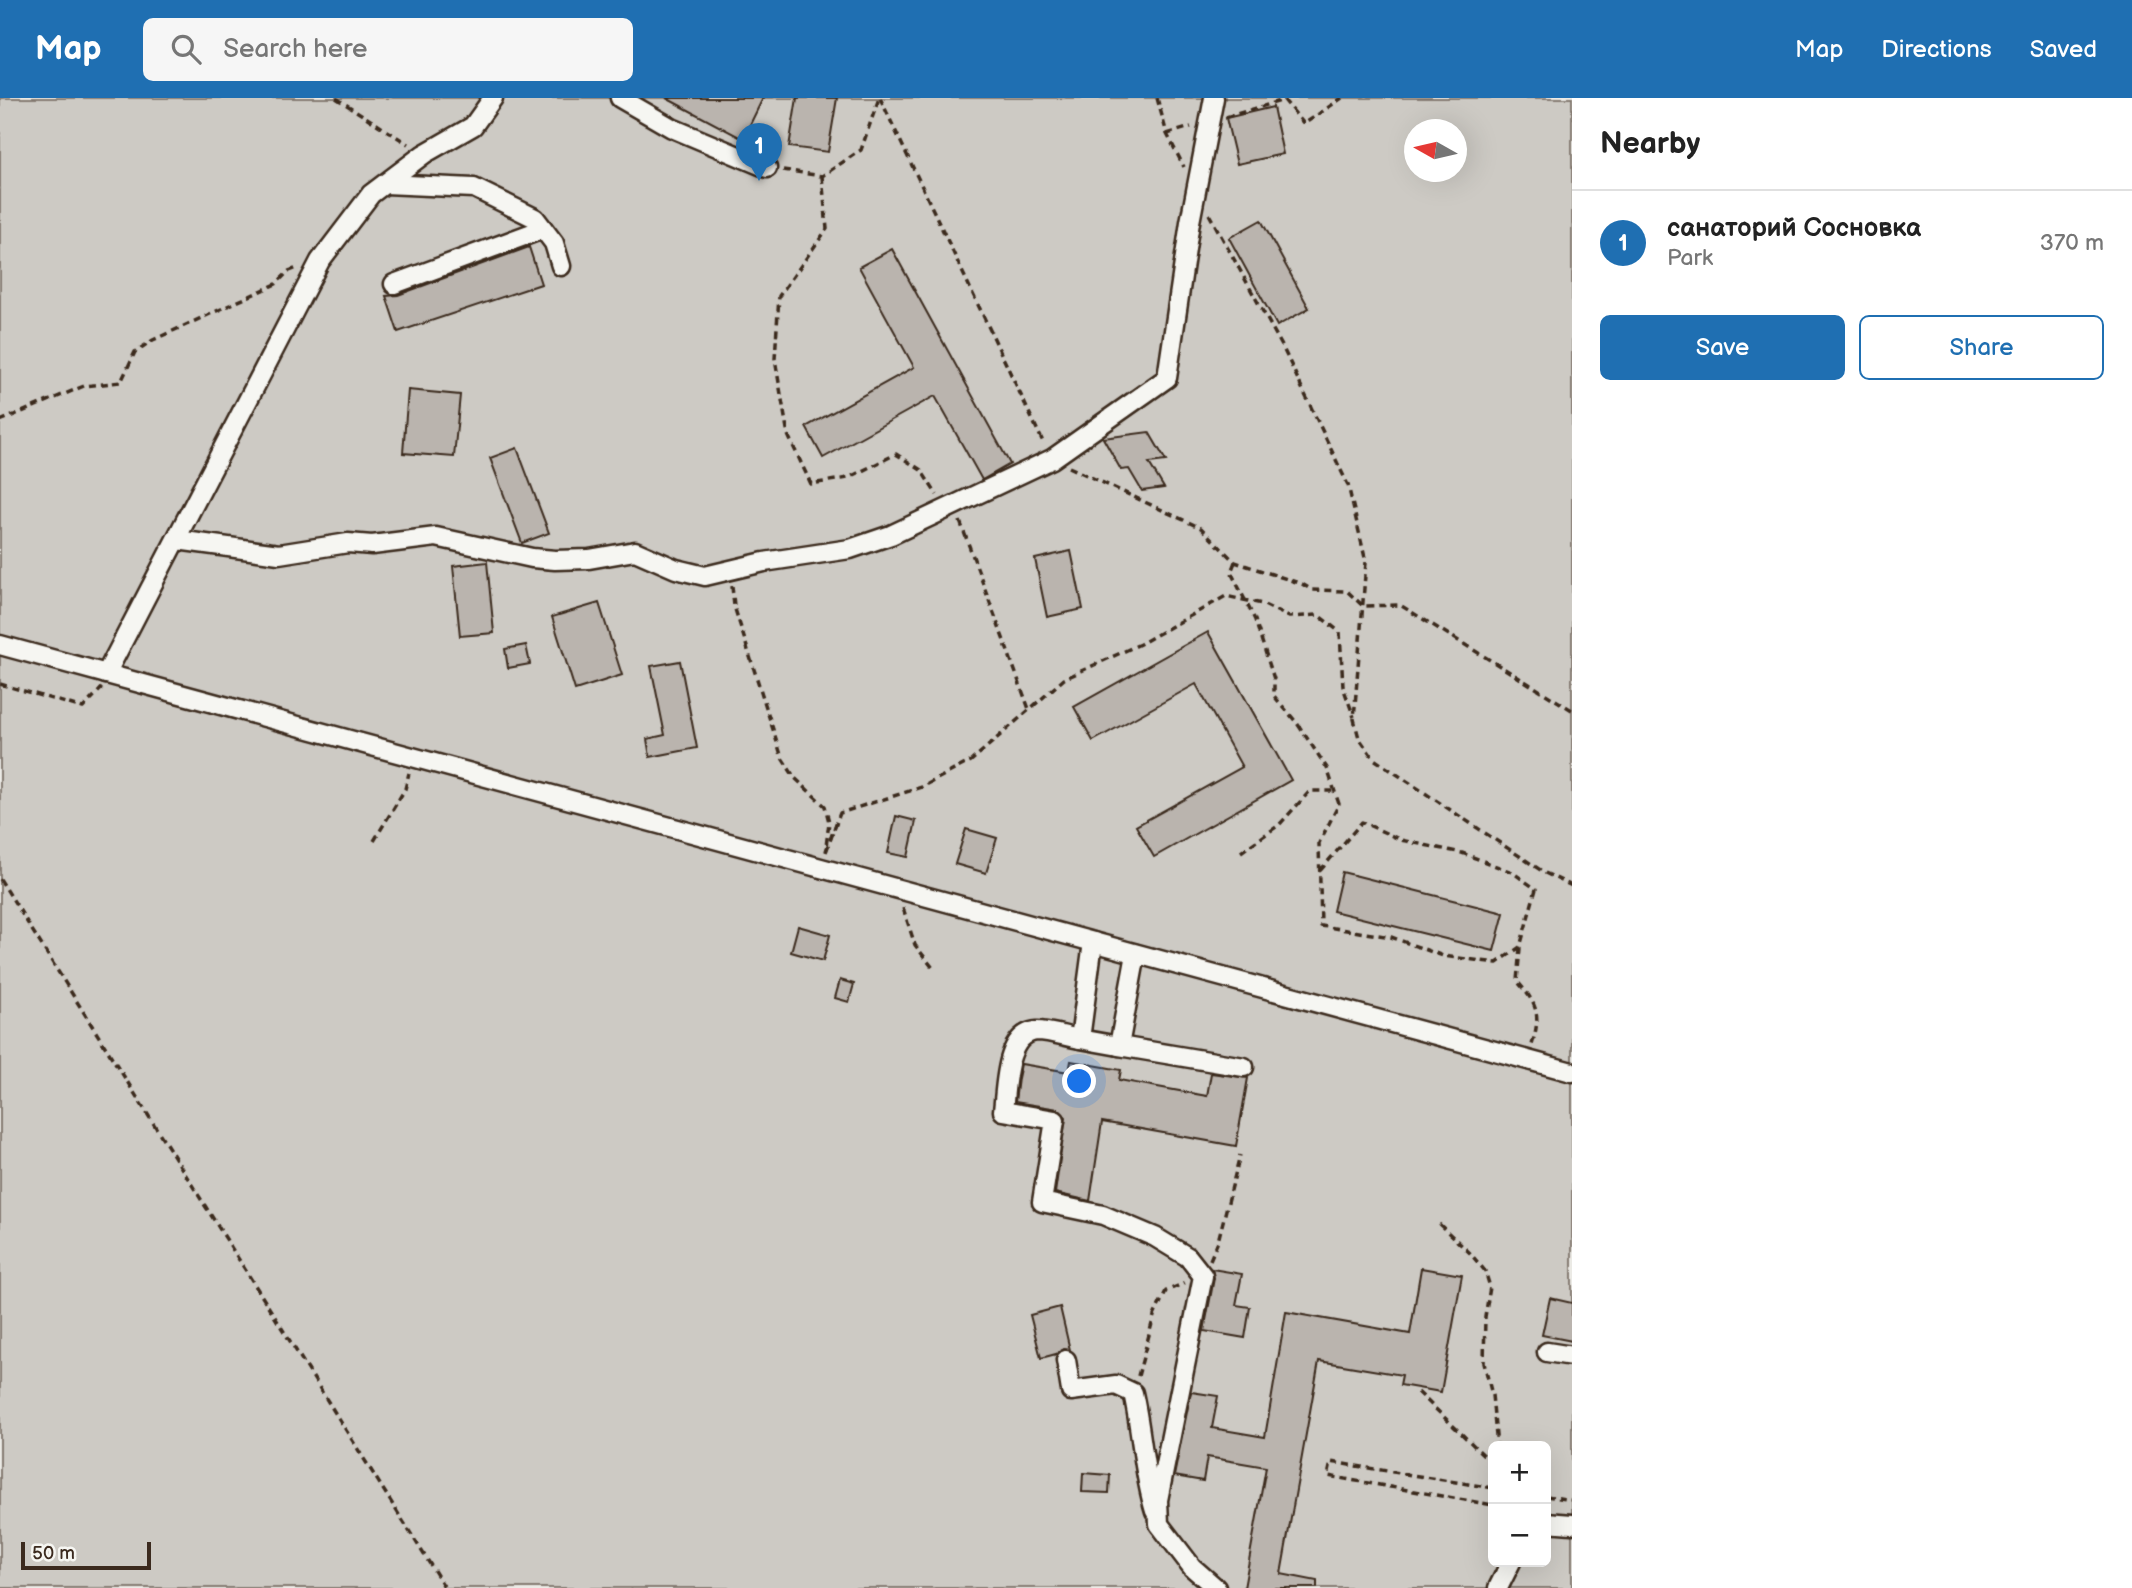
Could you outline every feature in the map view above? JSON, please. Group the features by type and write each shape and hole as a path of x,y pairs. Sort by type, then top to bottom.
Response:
{"street":[{"path":"109,675 320,261 371,194 424,155 473,126 494,98"},
{"path":"621,98 673,128 767,168"},
{"path":"177,540 279,554 348,543 373,545 436,537 532,558 589,559 635,551 676,569 705,576 764,562 850,549 891,535 1052,459 1167,378 1196,191 1214,98"},
{"path":"385,184 474,188 534,218 554,243 561,265"},
{"path":"394,284 543,229"},
{"path":"0,645 411,757 823,862 897,889 1572,1073"},
{"path":"1080,1039 1093,942"},
{"path":"1119,1046 1136,954"},
{"path":"1159,1524 1158,1500 1203,1276 1188,1257 1155,1237 1103,1215 1042,1202 1055,1120 1003,1111 1010,1057 1015,1045 1025,1035 1036,1031 1244,1067"},
{"path":"1547,1352 1572,1356"},
{"path":"1066,1360 1071,1391 1116,1385 1133,1394 1141,1427 1147,1486 1159,1524 1192,1567 1216,1588"},
{"path":"1551,1522 1572,1524"},
{"path":"1497,1588 1508,1567"}],"path":[{"path":"336,98 424,155"},
{"path":"767,168 822,176 861,150 879,98"},
{"path":"879,98 1052,459 1201,528 1235,562 1302,584 1312,590 1347,591 1363,606 1400,605 1572,710"},
{"path":"1157,98 1167,134 1282,346 1348,485 1366,562 1354,719"},
{"path":"1167,134 1284,99 1304,124 1342,98"},
{"path":"822,176 827,229 779,296 775,359 788,435 811,484 848,478 896,454 921,470 950,507 1029,709"},
{"path":"0,421 83,386 121,382 135,352 153,340 276,284 289,271 320,261"},
{"path":"1235,562 1231,572 1255,620 1274,680 1274,696 1297,723 1327,768 1339,804 1319,843 1321,926 1391,937 1443,956 1497,963 1520,947"},
{"path":"727,571 731,576 734,606 782,758 795,778 825,806 829,822 823,862"},
{"path":"823,862 840,813 922,787 971,761 1064,679 1140,643 1226,596 1262,604 1289,617 1318,615 1340,632 1343,687 1359,738 1374,759 1545,873 1572,886"},
{"path":"0,684 83,708 109,675"},
{"path":"374,841 405,789 411,757"},
{"path":"1241,852 1279,825 1310,791 1335,791"},
{"path":"823,862 837,821"},
{"path":"1318,873 1362,822 1401,840 1462,853 1512,872 1536,889 1520,947 1517,981 1532,998 1538,1023 1528,1060"},
{"path":"0,879 445,1588"},
{"path":"897,889 915,945 933,968"},
{"path":"1133,1394 1154,1316 1166,1291 1203,1276 1218,1241 1240,1155"},
{"path":"1439,1224 1485,1271 1489,1287 1484,1363 1492,1395 1497,1441"},
{"path":"1419,1392 1488,1459"},
{"path":"1488,1487 1331,1462 1328,1476 1488,1504"},
{"path":"1551,1497 1572,1500"}],"shaded area":[{"path":"0,98 1572,98 1572,1588 0,1588"}],"building":[{"path":"666,98 763,98 743,139"},
{"path":"797,98 837,98 828,152 789,147"},
{"path":"1273,107 1283,154 1237,164 1226,118"},
{"path":"1261,220 1309,308 1277,326 1229,238"},
{"path":"529,247 541,284 398,332 386,296 398,295"},
{"path":"892,249 1010,464 982,480 935,396 823,458 806,427 914,367 859,267"},
{"path":"408,390 460,395 454,457 403,453"},
{"path":"1149,432 1166,461 1149,463 1164,488 1142,491 1129,469 1121,470 1103,438"},
{"path":"517,448 549,533 522,543 490,458"},
{"path":"1071,551 1083,609 1047,617 1035,559"},
{"path":"487,562 494,633 460,636 453,566"},
{"path":"599,603 622,675 575,690 552,617"},
{"path":"1208,632 1291,780 1154,857 1136,826 1242,767 1196,684 1093,741 1074,707"},
{"path":"526,645 530,664 508,668 505,649"},
{"path":"680,661 697,748 650,757 647,739 665,735 651,666"},
{"path":"896,816 916,821 908,857 888,853"},
{"path":"966,829 997,838 986,873 955,864"},
{"path":"1342,872 1504,913 1494,951 1333,911"},
{"path":"798,926 830,935 823,961 791,952"},
{"path":"840,980 854,984 849,1002 835,998"},
{"path":"1071,1061 1121,1070 1119,1080 1207,1096 1211,1073 1248,1078 1236,1146 1102,1122 1090,1201 1055,1193 1066,1117 1058,1109 1015,1102 1021,1064 1069,1072"},
{"path":"1421,1268 1462,1275 1441,1392 1400,1385 1402,1375 1319,1361 1281,1574 1317,1581 1317,1588 1244,1588 1266,1467 1207,1457 1203,1481 1174,1476 1191,1392 1218,1396 1212,1428 1265,1437 1286,1312 1410,1334"},
{"path":"1212,1269 1242,1274 1236,1305 1250,1307 1245,1338 1204,1331 1214,1278"},
{"path":"1550,1298 1572,1303 1572,1341 1542,1335"},
{"path":"1060,1307 1070,1350 1064,1349 1041,1358 1030,1315"},
{"path":"1083,1473 1110,1475 1109,1493 1082,1492"}],"place":[{"name":"санаторий Сосновка","path":"759,181"}]}
